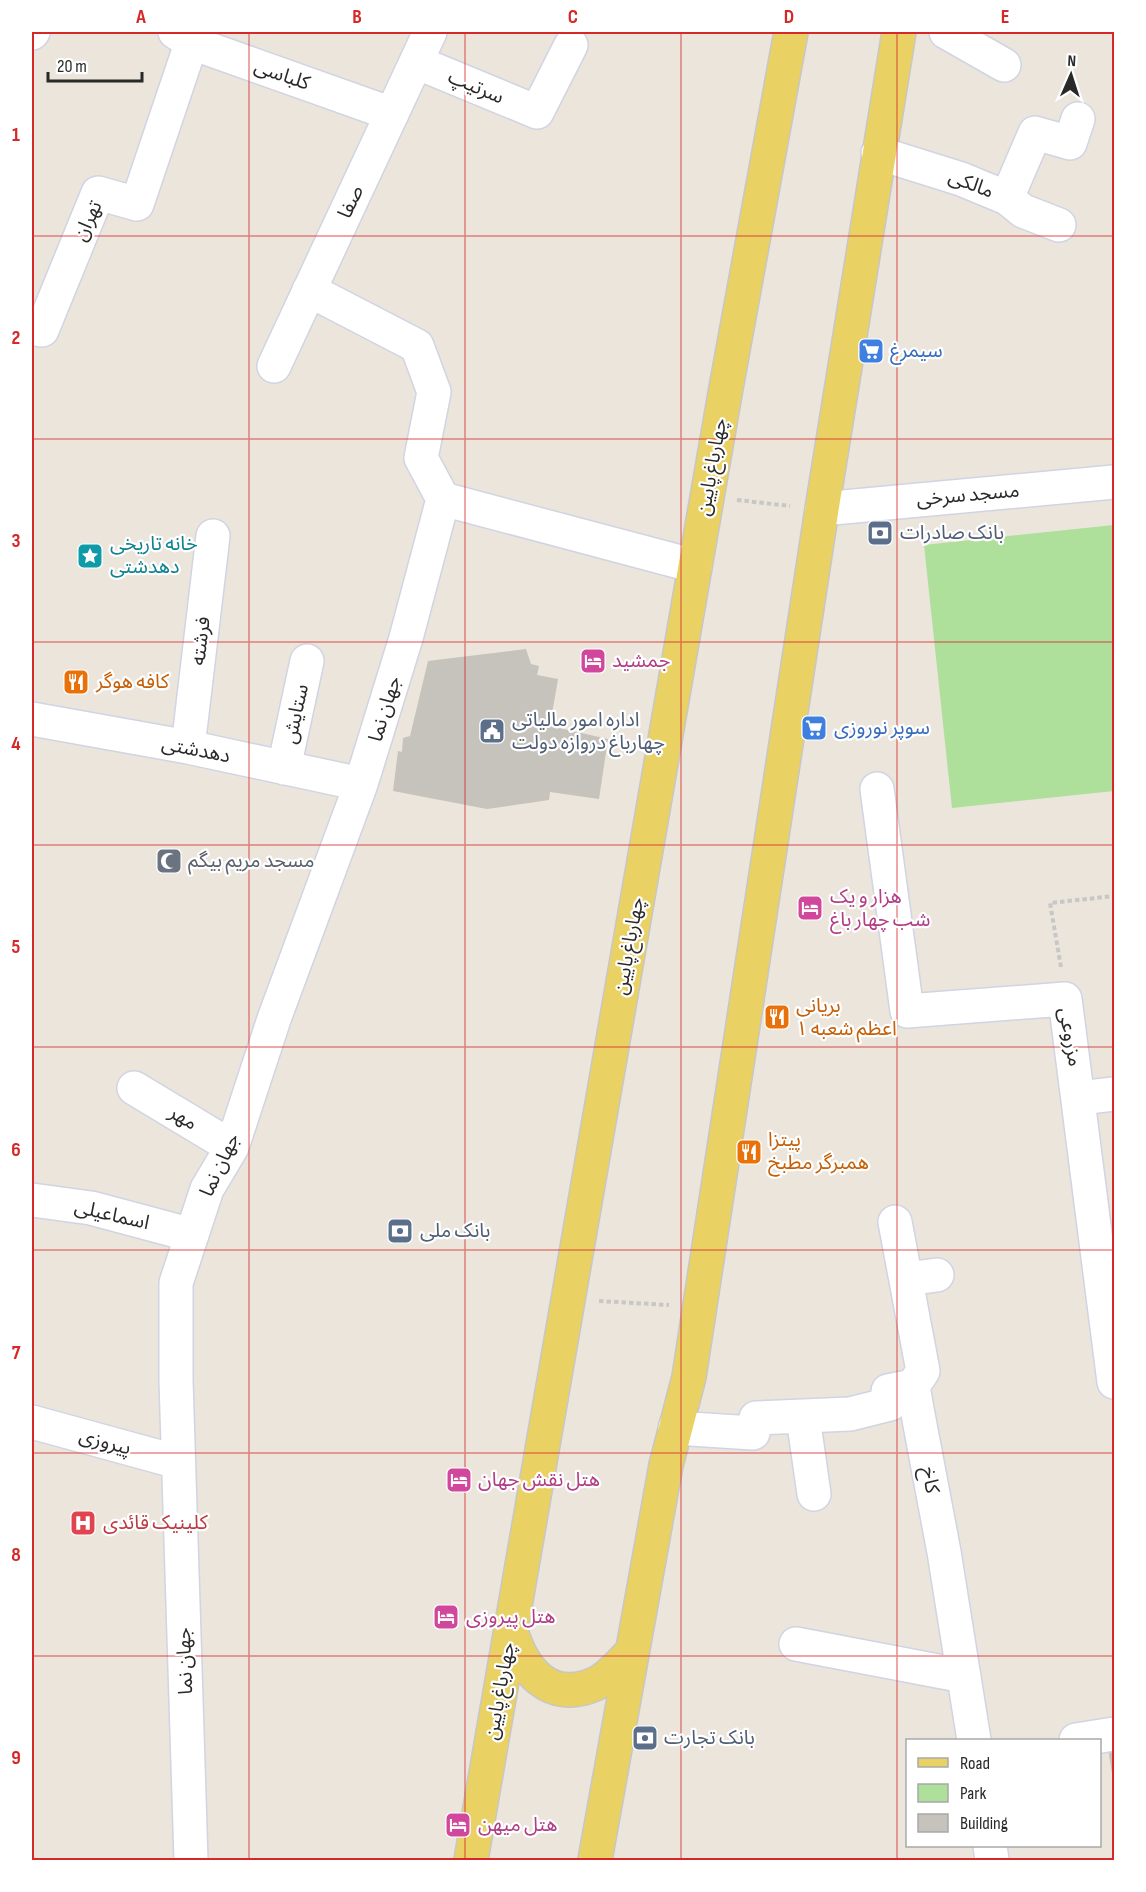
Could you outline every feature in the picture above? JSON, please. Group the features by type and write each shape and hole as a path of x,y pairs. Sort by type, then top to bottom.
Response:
{"main road":[{"name":"چهارباغ پایین","path":"470,1859 707,497 791,32"},
{"path":"595,1860 630,1654 675,1428 689,1377 822,509 899,32"},
{"path":"511,1631 518,1655 534,1677 553,1687 573,1689 596,1684 630,1654"}],"street":[{"path":"392,114 430,32"},
{"path":"946,32 1004,65"},
{"name":"کلباسی","path":"187,35 392,114"},
{"name":"تهران","path":"32,328 42,330 98,193 137,204 187,35"},
{"name":"سرتیپ","path":"416,62 537,112 571,45"},
{"name":"صفا","path":"274,366 392,114"},
{"path":"1007,198 1035,134 1070,143 1078,119"},
{"name":"مالکی","path":"878,153 961,179 1007,198 1023,212 1059,225"},
{"path":"309,290 417,346 434,392 421,458 443,499 695,566"},
{"name":"مسجد سرخی","path":"822,509 1114,482"},
{"name":"جهان نما","path":"191,1860 178,1462 176,1283 207,1189 232,1147 274,1019 361,784 406,638 443,499"},
{"name":"فرشته","path":"188,747 213,536"},
{"name":"ستایش","path":"284,768 307,660"},
{"name":"دهدشتی","path":"32,719 188,747 361,784"},
{"name":"مزروعی","path":"877,789 907,1011 1065,999 1114,1382"},
{"name":"مهر","path":"134,1088 232,1147"},
{"path":"1079,1098 1114,1094"},
{"name":"اسماعیلی","path":"32,1200 92,1208 192,1235"},
{"name":"کاخ","path":"896,1222 922,1277 923,1371 913,1386 974,1739"},
{"path":"675,1428 753,1433 756,1418 850,1414 890,1404 888,1391 913,1386"},
{"path":"803,1416 814,1494"},
{"name":"پیروزی","path":"32,1422 178,1462"},
{"path":"796,1644 964,1676"},
{"path":"1082,1739 1114,1734"}],"path":[{"path":"707,497 822,509"},
{"path":"1068,1015 1050,903 1114,896"},
{"path":"568,1300 700,1306"}],"green space":[{"path":"1114,525 1114,791 952,808 924,545"}],"building":[{"name":"اداره امور مالیاتی چهارباغ دروازه دولت","path":"526,649 531,664 539,666 537,675 558,679 550,726 608,739 599,799 550,792 549,800 487,809 393,791 398,751 402,752 403,738 410,736 428,661"},
{"path":"1114,1747 1114,1780 1113,1780 1108,1748"}],"place":[{"name":"سیمرغ","path":"871,351"},
{"name":"بانک صادرات","path":"880,533"},
{"name":"خانه تاریخی دهدشتی","path":"90,556"},
{"name":"جمشيد","path":"593,661"},
{"name":"کافه هوگر","path":"76,682"},
{"name":"سوپر نوروزی","path":"814,728"},
{"name":"اداره امور مالیاتی چهارباغ دروازه دولت","path":"492,731"},
{"name":"مسجد مریم بیگم","path":"169,861"},
{"name":"هزار و یک شب چهار باغ","path":"810,908"},
{"name":"بریانی اعظم شعبه ۱","path":"777,1017"},
{"name":"پیتزا همبرگر مطبخ","path":"749,1152"},
{"name":"بانک ملی","path":"400,1231"},
{"name":"هتل نقش جهان","path":"459,1480"},
{"name":"کلینیک قائدی","path":"83,1523"},
{"name":"هتل پیروزی","path":"446,1617"},
{"name":"بانک تجارت","path":"645,1738"},
{"name":"هتل میهن","path":"458,1825"}]}
